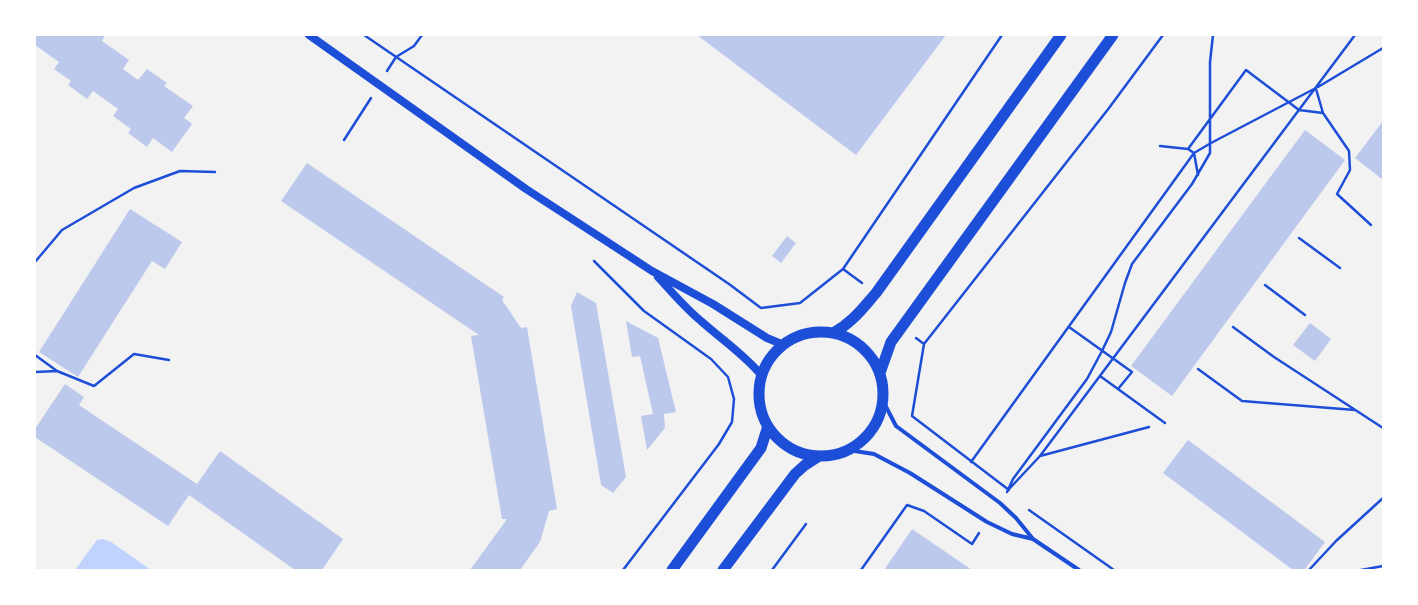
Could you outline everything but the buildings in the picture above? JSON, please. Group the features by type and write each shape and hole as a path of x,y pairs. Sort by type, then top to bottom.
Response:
{"highway":[{"path":"833,333 845,326 858,314 876,293 1061,35"},
{"path":"880,374 891,342 901,327 1113,35"},
{"path":"820,332 833,333 846,337 862,347 875,362 883,387 883,401 875,425 859,444 834,455 807,455 795,451 775,436 763,415 759,389 767,364 774,354 784,345 795,338 807,334 820,332"},
{"path":"672,570 761,448 768,426"},
{"path":"723,570 795,474 819,456"}],"main road":[{"path":"309,35 526,189 652,271 713,304 767,338 784,345"},
{"path":"652,271 699,319 751,363 762,376"}],"street":[{"path":"883,401 896,426 1000,502 1016,518 1033,539 1080,570"},
{"path":"848,450 874,454 895,464 987,522 1012,534 1033,539"}],"path":[{"path":"364,35 723,280 761,308 800,303 843,269 1002,35"},
{"path":"396,57 414,46 422,35"},
{"path":"1013,495 1009,490 912,416 924,344 1109,108 1163,35"},
{"path":"1013,479 1087,379 1111,332 1132,264 1198,175 1210,153 1210,62 1214,35"},
{"path":"1009,490 1040,456 1355,35"},
{"path":"972,462 1194,153 1316,88 1383,48"},
{"path":"1188,149 1246,70 1299,110 1323,113"},
{"path":"1316,88 1323,113 1349,151 1350,170 1337,194 1371,225"},
{"path":"1160,146 1188,149 1194,153 1198,175"},
{"path":"35,260 62,230 134,188 180,171 215,172"},
{"path":"1299,238 1340,268"},
{"path":"594,261 644,311 711,359 728,377 734,399 732,422 719,444 623,570"},
{"path":"843,269 876,293"},
{"path":"1265,285 1305,315"},
{"path":"901,327 924,344"},
{"path":"1069,327 1132,372 1118,389"},
{"path":"1233,327 1383,428"},
{"path":"35,355 57,371 94,386 134,354 169,360"},
{"path":"1198,369 1242,401 1356,410"},
{"path":"35,372 57,371"},
{"path":"1100,376 1165,423"},
{"path":"1040,456 1150,427"},
{"path":"1309,570 1336,541 1383,498"},
{"path":"861,570 907,505 924,511 972,544 987,522"},
{"path":"1028,509 1114,570"},
{"path":"772,570 806,524"},
{"path":"1361,570 1383,566"}],"water":[{"path":"103,539 111,542 151,570 75,570 97,540"}]}
